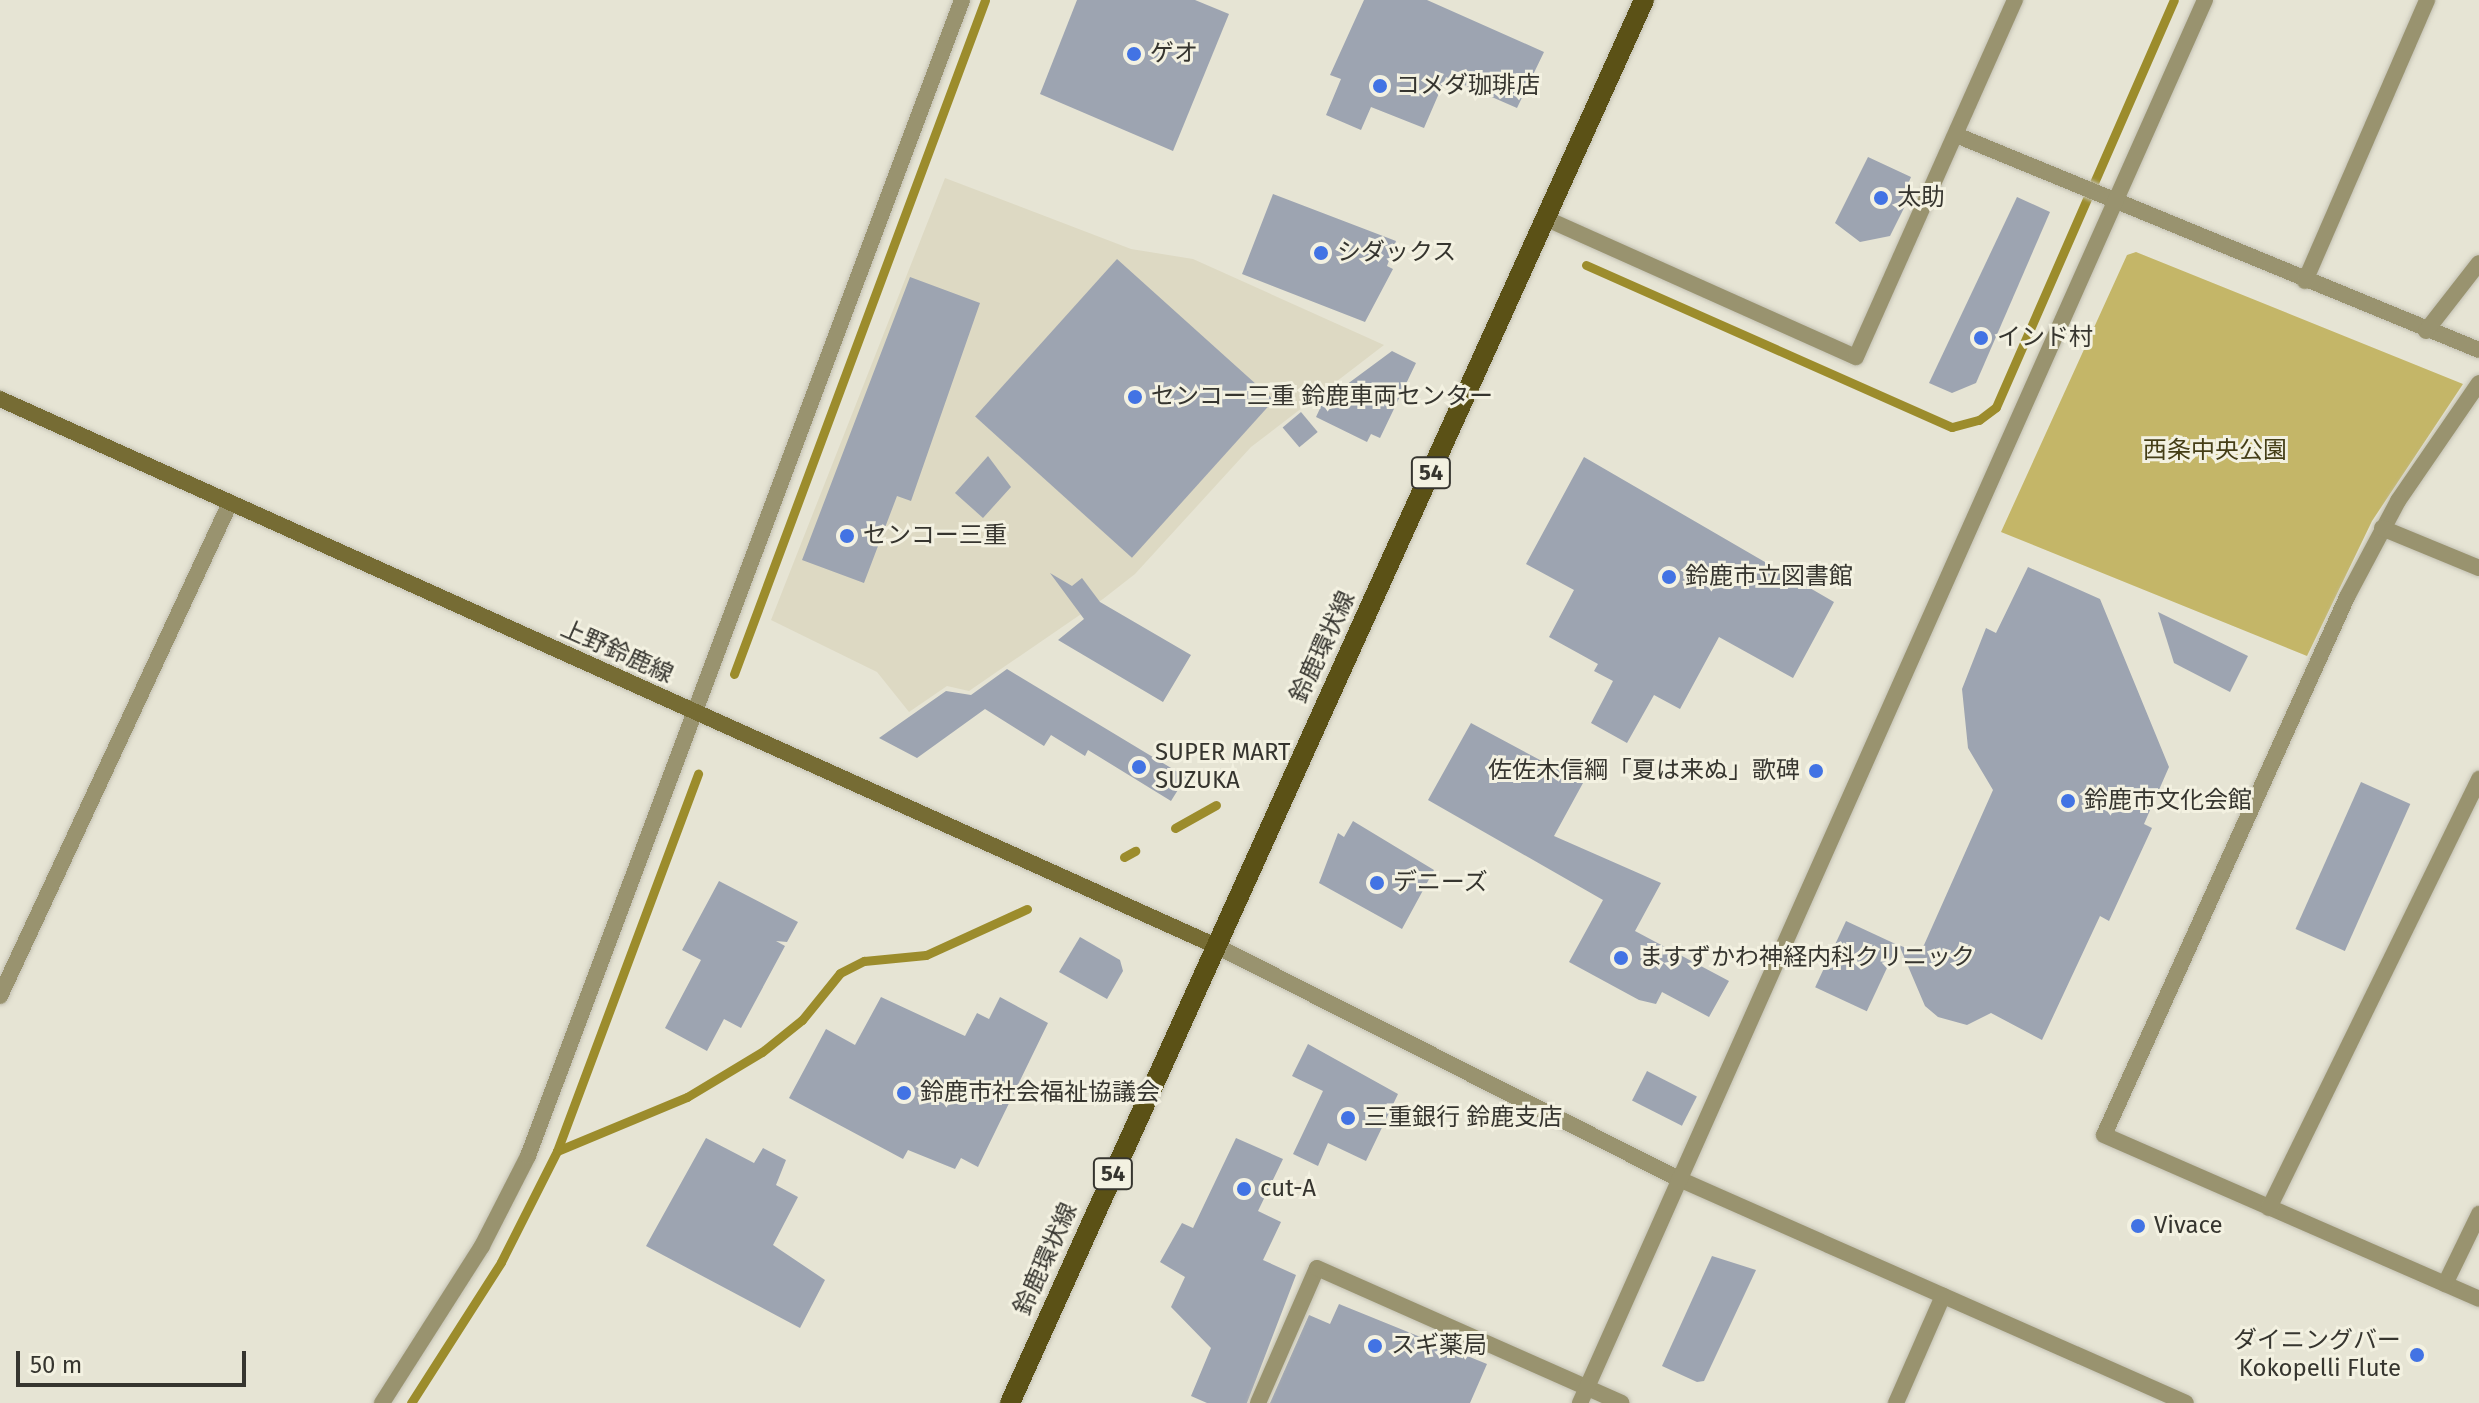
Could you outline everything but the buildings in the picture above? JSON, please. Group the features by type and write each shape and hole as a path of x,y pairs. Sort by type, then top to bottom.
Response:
{"main road":[{"name":"鈴鹿環状線","path":"1010,1403 1644,0"},
{"name":"上野鈴鹿線","path":"0,399 1216,946"}],"street":[{"path":"382,1403 511,1195 962,0"},
{"path":"1547,219 1856,357 2015,0"},
{"path":"1583,1396 2205,0"},
{"path":"2305,281 2427,0"},
{"path":"1956,135 2426,331 2479,350"},
{"path":"2426,331 2479,263"},
{"path":"2479,383 2382,528 2104,1135 2479,1299"},
{"path":"0,996 230,503"},
{"path":"2382,528 2479,568"},
{"path":"2269,1208 2479,779"},
{"path":"1216,946 1679,1179 2186,1403"},
{"path":"2445,1284 2479,1214"},
{"path":"1258,1403 1317,1268 1583,1396 1621,1403"},
{"path":"1896,1403 1943,1296"}],"shaded area":[{"path":"945,178 1131,249 1193,259 1384,345 1251,447 1135,574 1103,599 969,691 947,686 909,712 877,672 771,620"}],"green space":[{"name":"西条中央公園","path":"2136,252 2463,384 2372,521 2307,656 2001,532 2127,255"}],"waterway":[{"path":"734,674 985,0"},
{"path":"1586,265 1952,427 1979,420 1996,407 2174,0"},
{"path":"411,1403 501,1262 557,1151 698,773"},
{"path":"1175,828 1216,805"},
{"path":"1124,857 1135,851"},
{"path":"557,1151 687,1097 762,1052 802,1020 840,973 864,961 926,955 1027,909"}],"place":[{"name":"ゲオ","path":"1134,54"},
{"name":"コメダ珈琲店","path":"1380,86"},
{"name":"太助","path":"1881,198"},
{"name":"シダックス","path":"1321,253"},
{"name":"インド村","path":"1981,338"},
{"name":"センコー三重 鈴鹿車両センター","path":"1135,397"},
{"name":"センコー三重","path":"847,536"},
{"name":"鈴鹿市立図書館","path":"1669,577"},
{"name":"SUPER MART SUZUKA","path":"1139,767"},
{"name":"佐佐木信綱「夏は来ぬ」歌碑","path":"1816,771"},
{"name":"鈴鹿市文化会館","path":"2068,801"},
{"name":"デニーズ","path":"1377,883"},
{"name":"ますずかわ神経内科クリニック","path":"1621,958"},
{"name":"鈴鹿市社会福祉協議会","path":"904,1093"},
{"name":"三重銀行 鈴鹿支店","path":"1348,1118"},
{"name":"cut-A","path":"1244,1189"},
{"name":"Vivace","path":"2138,1226"},
{"name":"スギ薬局","path":"1375,1346"},
{"name":"ダイニングバー Kokopelli Flute","path":"2417,1355"}]}
